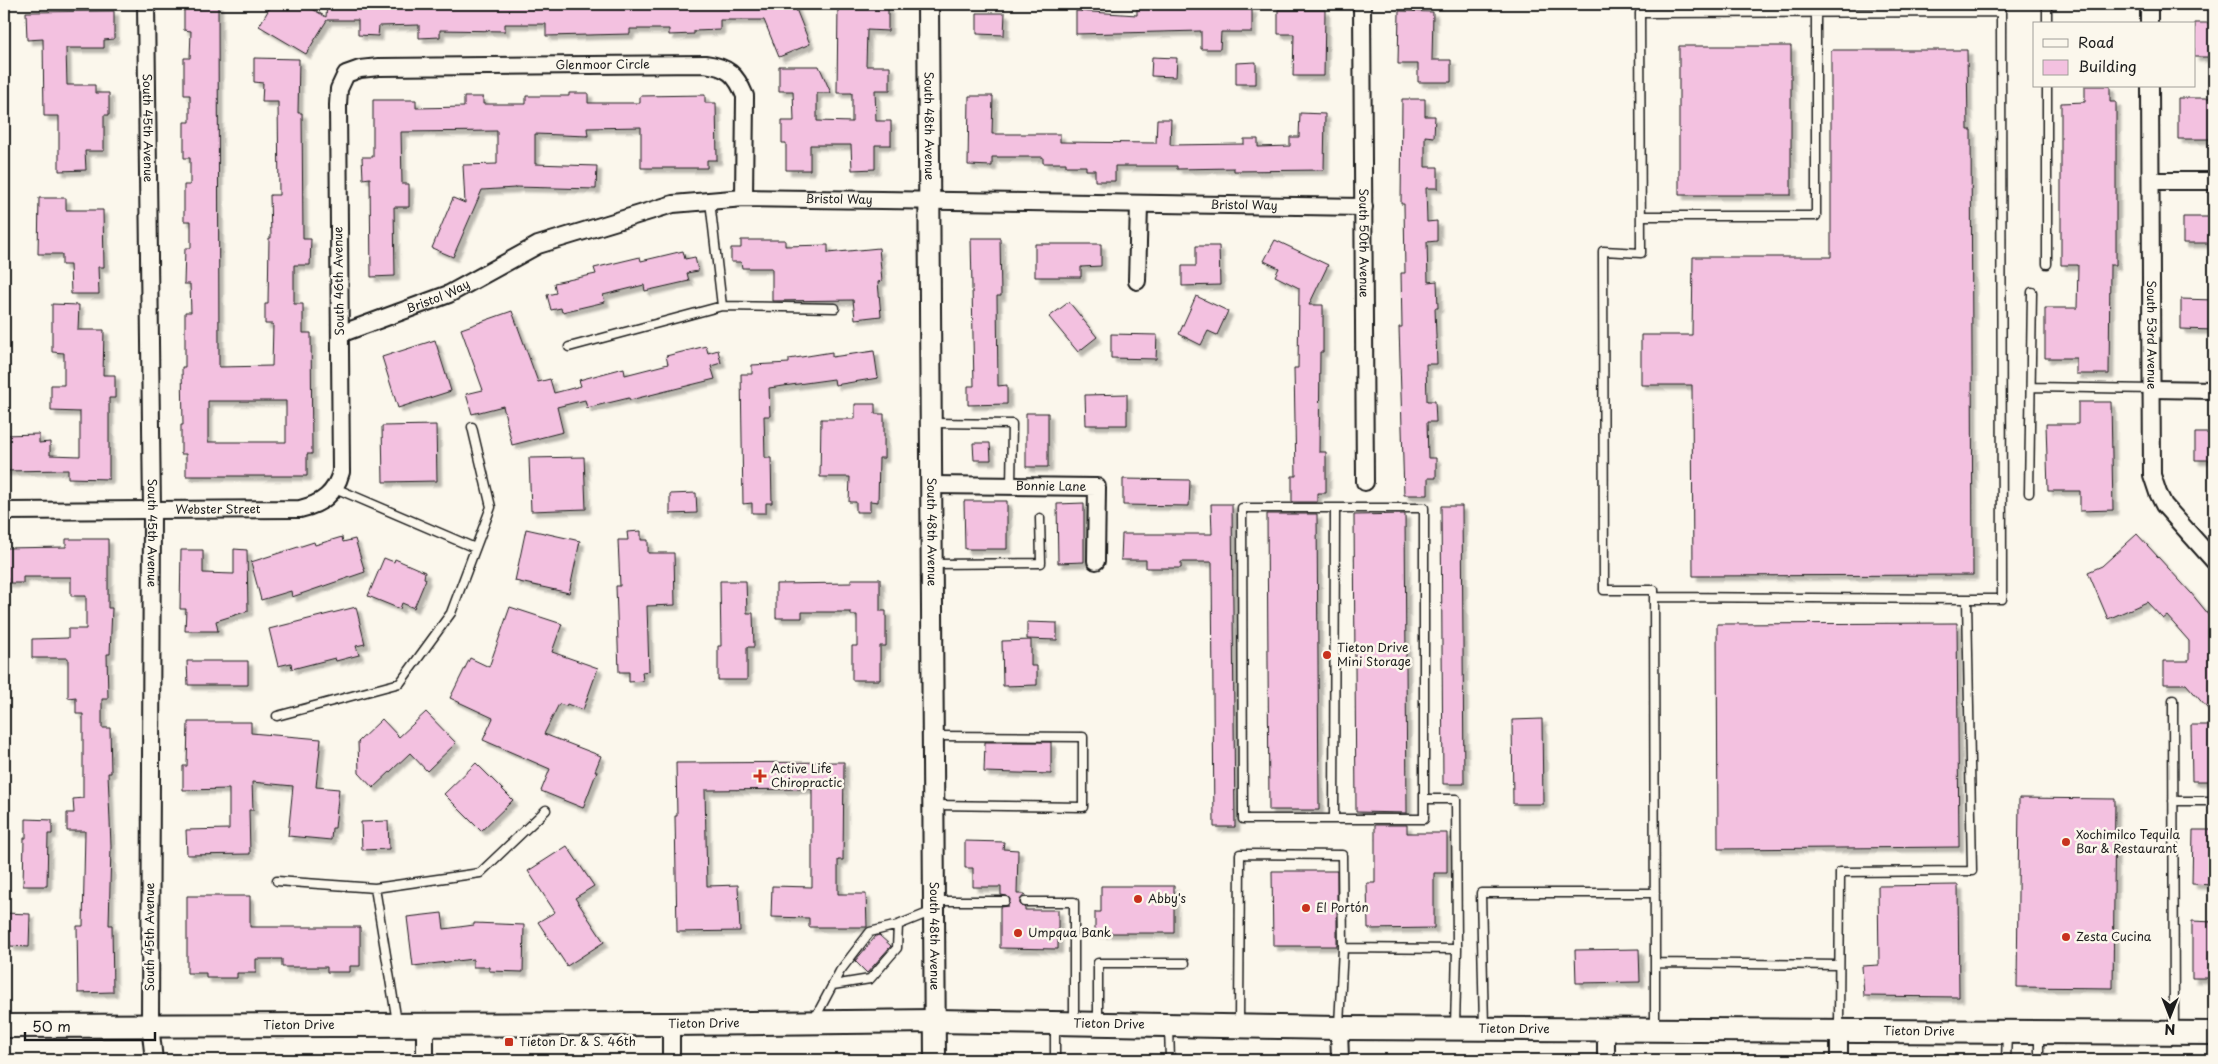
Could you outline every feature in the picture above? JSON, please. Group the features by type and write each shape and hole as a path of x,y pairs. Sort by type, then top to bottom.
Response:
{"main road":[{"name":"Tieton Drive","path":"4,1026 671,1024 935,1021 1339,1028 1606,1028 1839,1032 2214,1033"}],"street":[{"name":"South 45th Avenue","path":"146,4 152,510 150,1025 154,1060"},
{"name":"South 48th Avenue","path":"928,4 935,1060"},
{"name":"South 50th Avenue","path":"1362,4 1365,482"},
{"path":"2149,4 2149,22"},
{"name":"Glenmoor Circle","path":"346,74 360,69 379,67 705,64 721,66 739,82 745,96 744,198"},
{"name":"South 46th Avenue","path":"335,488 341,472 338,105 339,89 346,74"},
{"name":"South 53rd Avenue","path":"2150,88 2152,475 2164,505 2214,561"},
{"path":"2151,181 2214,181"},
{"name":"Bristol Way","path":"340,334 449,294 538,245 673,204 744,198 1364,207"},
{"path":"1137,280 1139,205"},
{"path":"2152,389 2214,390"},
{"name":"Bonnie Lane","path":"931,485 1097,487 1096,561"},
{"name":"Webster Street","path":"4,511 300,509 324,501 335,488"},
{"path":"671,1024 671,1060"},
{"path":"425,1025 425,1060"},
{"path":"1339,1028 1340,1060"},
{"path":"1606,1028 1606,1060"},
{"path":"1839,1032 1839,1060"}],"lane":[{"path":"2047,4 2047,22"},
{"path":"1641,216 1816,216 1816,12"},
{"path":"1654,597 2002,599 2001,12 1640,13 1641,252 1603,251 1604,590 1654,590 1654,597 1655,893 1655,963 1656,1029"},
{"path":"2047,88 2047,264"},
{"path":"710,201 722,306"},
{"path":"2029,492 2032,292"},
{"path":"569,347 722,306 835,308"},
{"path":"2031,387 2152,389"},
{"path":"931,423 1012,424 1011,486"},
{"path":"278,716 400,682 452,613 491,507 472,427"},
{"path":"335,488 475,548"},
{"path":"1242,508 1424,508 1424,799 1424,818 1243,819 1242,508"},
{"path":"1334,819 1335,508"},
{"path":"932,564 1041,563 1040,518"},
{"path":"1839,1032 1840,872 1972,871 1967,599"},
{"path":"2173,700 2174,1033"},
{"path":"933,736 1083,737 1083,807 934,805"},
{"path":"1424,799 1456,799 1457,949 1455,1028"},
{"path":"2173,801 2214,801"},
{"path":"277,881 375,888 480,872 546,810"},
{"path":"1239,1026 1240,854 1342,855 1343,948 1339,1028"},
{"path":"375,888 398,1025"},
{"path":"1484,1028 1481,893 1655,893"},
{"path":"813,1022 840,971 870,932 898,925 934,906 1005,901"},
{"path":"1025,902 1074,902 1064,1023 1055,1060"},
{"path":"833,984 870,979 897,948 898,925"},
{"path":"1343,948 1457,949"},
{"path":"1098,1024 1098,963 1185,963"},
{"path":"1655,963 1839,965"},
{"path":"1169,1025 1170,1060"},
{"path":"2006,1060 2007,1032"},
{"path":"2039,1060 2040,1032"}],"building":[{"path":"184,4 218,4 219,367 272,366 273,324 265,324 265,304 268,304 269,238 271,238 270,195 279,195 278,102 262,102 263,83 254,82 254,58 299,59 298,113 302,113 303,239 311,239 310,265 294,265 294,304 303,304 303,333 311,333 312,454 307,454 307,476 186,476 186,454 181,454 181,425 183,425 182,367 185,367 185,312 191,312 190,284 184,284 185,248 191,248 191,221 184,221 184,185 190,185 190,158 184,158 184,122 190,122 190,95 184,95 184,58 190,58 191,31 184,30","holes":["208,401 286,401 286,442 208,442"]},
{"path":"272,4 304,4 326,17 327,4 440,4 440,6 471,7 471,4 794,4 810,44 779,57 764,20 720,20 720,30 694,31 694,34 669,35 669,29 630,29 630,34 546,36 546,24 505,24 505,31 440,30 440,37 419,38 419,25 379,26 378,36 358,35 358,20 327,20 306,54 259,26"},
{"path":"838,4 866,4 866,7 888,7 888,31 867,30 866,66 890,66 890,90 875,90 876,121 891,121 891,145 875,145 875,169 852,170 851,145 810,145 810,170 786,170 786,143 782,143 782,121 794,121 793,91 779,91 779,66 819,66 831,93 817,93 817,121 852,122 852,93 837,93"},
{"path":"1137,8 1252,9 1252,32 1221,32 1220,49 1201,49 1201,31 1076,34 1076,11 1137,15"},
{"path":"1278,10 1325,10 1324,76 1293,76 1294,34 1278,34"},
{"path":"114,11 114,39 104,40 104,48 66,48 67,85 95,85 95,93 109,93 109,115 104,115 104,151 85,151 86,170 59,171 59,116 44,116 43,39 27,40 26,12"},
{"path":"1399,11 1433,12 1432,60 1451,60 1451,82 1418,82 1418,64 1398,64"},
{"path":"977,13 1005,13 1004,35 977,34"},
{"path":"2196,23 2214,23 2214,57 2196,57"},
{"path":"1679,46 1791,46 1791,195 1679,195"},
{"path":"1831,50 1967,50 1968,130 1971,130 1973,575 1693,576 1692,385 1641,385 1641,335 1692,335 1693,257 1831,257"},
{"path":"1152,57 1177,58 1176,77 1151,76"},
{"path":"1256,62 1256,84 1236,84 1236,63"},
{"path":"2085,88 2110,88 2110,102 2116,102 2116,265 2110,265 2109,374 2076,374 2076,358 2045,358 2045,308 2077,308 2078,265 2061,265 2061,103 2085,102"},
{"path":"569,93 588,93 588,103 640,103 640,96 705,95 705,103 716,103 717,160 707,160 707,168 641,168 641,127 587,128 588,136 535,134 535,164 597,166 596,189 515,187 482,190 453,257 432,248 453,198 465,203 463,165 497,164 497,131 401,132 402,184 409,184 409,207 394,207 395,276 371,277 370,178 363,179 362,157 373,157 373,100 416,100 416,108 464,107 464,97 483,97 483,104 526,104 526,96 569,96"},
{"path":"969,96 993,96 992,134 1060,134 1060,142 1156,143 1157,119 1171,119 1170,145 1244,144 1244,139 1258,139 1258,147 1290,146 1290,137 1299,137 1300,113 1325,114 1324,170 1234,171 1234,168 1177,169 1177,166 1115,166 1115,181 1095,181 1095,170 1086,170 1086,166 1066,166 1066,163 1043,163 1043,157 992,157 992,166 968,165"},
{"path":"2178,98 2214,98 2214,139 2178,139"},
{"path":"1402,99 1425,99 1425,116 1435,116 1434,137 1425,136 1425,167 1438,167 1438,188 1426,188 1427,222 1437,221 1437,241 1427,242 1428,282 1437,281 1438,308 1435,308 1437,364 1426,364 1427,401 1435,401 1436,422 1427,422 1428,458 1436,458 1436,478 1428,478 1428,495 1404,495 1399,327 1402,327 1401,273 1405,273 1404,204 1401,204"},
{"path":"39,198 66,198 66,210 103,210 104,267 98,267 99,294 71,294 70,265 62,265 62,254 38,254"},
{"path":"2183,217 2214,217 2214,243 2183,243"},
{"path":"971,238 1000,238 1001,296 997,296 998,386 1007,385 1007,404 968,405 968,386 974,386"},
{"path":"741,240 785,240 785,246 828,245 828,253 879,248 882,281 878,282 881,316 855,319 853,300 772,301 772,268 742,268 741,262 731,262 731,248 741,248"},
{"path":"1275,240 1328,265 1309,305 1323,305 1323,352 1320,352 1319,452 1326,452 1326,493 1317,493 1317,502 1292,502 1292,476 1296,476 1294,368 1298,368 1299,288 1275,276 1279,268 1264,261"},
{"path":"1035,244 1101,244 1101,266 1081,267 1081,277 1035,277"},
{"path":"1196,246 1219,246 1220,285 1182,286 1182,266 1196,266"},
{"path":"683,251 685,259 695,257 698,271 687,273 689,281 645,291 644,285 603,295 605,302 562,312 561,308 551,310 547,295 556,293 554,283 596,274 594,268 640,257 641,261"},
{"path":"1196,296 1228,311 1217,335 1208,331 1201,345 1179,334"},
{"path":"2181,299 2214,300 2214,330 2181,329"},
{"path":"1069,302 1097,337 1078,352 1049,317"},
{"path":"52,304 79,305 78,330 104,330 103,375 115,375 115,398 109,398 109,479 68,478 68,470 4,471 4,435 39,434 39,443 50,442 50,455 80,456 80,412 51,411 51,385 64,385 64,353 52,352"},
{"path":"512,311 538,382 550,379 554,393 581,386 579,380 624,368 625,375 668,364 666,356 706,346 708,353 718,350 721,363 711,366 715,379 630,400 629,398 587,408 585,400 557,407 563,432 512,445 503,406 472,414 466,394 483,390 461,329"},
{"path":"1111,334 1157,335 1156,359 1111,358"},
{"path":"435,340 451,391 398,408 382,357"},
{"path":"874,351 878,378 835,385 834,379 769,388 770,416 764,416 765,458 771,458 772,503 766,503 766,513 752,513 752,503 743,504 741,374 752,374 752,365 789,363 789,359 832,352 832,357"},
{"path":"1127,394 1127,425 1086,425 1085,395"},
{"path":"2078,402 2111,402 2113,510 2080,511 2080,491 2048,491 2046,424 2078,424"},
{"path":"855,404 875,404 875,414 884,414 884,458 879,458 878,502 870,501 870,512 856,512 856,502 849,502 850,477 820,477 821,419 855,419"},
{"path":"1026,413 1048,413 1048,467 1026,467"},
{"path":"436,425 437,481 383,482 382,426"},
{"path":"2195,433 2214,433 2214,460 2195,460"},
{"path":"973,443 990,443 991,460 974,460"},
{"path":"584,457 586,509 531,511 529,458"},
{"path":"1123,479 1190,480 1189,506 1123,505"},
{"path":"696,493 697,513 670,514 670,494"},
{"path":"964,501 1007,501 1007,549 965,549"},
{"path":"1084,503 1084,562 1058,563 1057,504"},
{"path":"1211,504 1232,504 1235,827 1214,827 1212,562 1181,562 1181,568 1146,568 1146,560 1121,560 1122,534 1212,534"},
{"path":"1441,506 1462,506 1464,784 1443,784"},
{"path":"1267,514 1317,514 1319,810 1269,810"},
{"path":"1405,514 1407,813 1356,812 1354,515"},
{"path":"526,529 580,541 569,593 515,581"},
{"path":"641,531 641,540 648,540 648,553 674,553 675,605 647,606 649,671 642,672 643,681 629,682 629,672 619,672 616,586 620,586 618,540 628,540 627,532"},
{"path":"2137,534 2214,621 2214,716 2186,684 2164,684 2164,661 2189,661 2189,641 2167,616 2163,619 2147,602 2108,619 2088,572 2102,566"},
{"path":"342,537 343,542 355,539 365,572 292,597 291,591 261,600 251,562 314,542 315,545"},
{"path":"66,539 108,539 108,608 112,608 110,654 107,654 108,699 102,699 102,728 110,728 111,773 108,773 111,846 109,925 112,925 113,992 78,993 77,926 83,926 85,831 67,831 67,813 74,813 73,799 83,798 83,714 76,714 76,697 68,698 68,658 32,658 32,639 68,638 68,629 86,629 86,596 71,596 71,577 23,577 23,583 7,583 7,577 4,577 4,548 66,547"},
{"path":"234,549 247,550 248,611 216,621 218,631 185,631 186,609 180,609 181,550 203,550 203,573 234,574"},
{"path":"384,558 394,562 395,559 425,572 424,578 426,579 414,608 402,603 400,609 368,596"},
{"path":"851,579 880,579 880,611 886,611 886,646 880,646 880,680 852,680 852,646 857,646 857,615 851,615 851,612 802,612 802,618 776,618 776,584 851,583"},
{"path":"720,581 746,581 747,613 753,613 754,647 747,647 747,680 718,680 718,646 721,646"},
{"path":"356,607 365,644 356,646 359,655 336,661 335,658 292,669 291,663 278,666 269,629"},
{"path":"510,607 562,624 552,652 598,668 583,710 567,704 566,706 559,704 544,734 601,756 583,808 541,791 550,769 483,740 493,718 450,698 470,658 489,667"},
{"path":"1027,622 1057,623 1057,640 1027,639"},
{"path":"1957,623 1959,847 1718,849 1717,624"},
{"path":"1031,640 1031,666 1037,666 1037,685 1003,686 1002,641"},
{"path":"187,661 248,661 248,685 188,685"},
{"path":"426,712 456,743 427,771 410,753 373,788 359,773 358,742 382,719 399,737"},
{"path":"1542,719 1543,804 1513,804 1512,720"},
{"path":"188,722 251,722 251,733 321,739 316,787 339,789 335,828 332,828 331,840 288,836 293,786 252,782 253,810 249,810 250,854 187,855 186,830 229,829 229,789 183,790 183,766 187,766"},
{"path":"2191,725 2214,725 2214,781 2192,781"},
{"path":"985,742 1051,742 1051,774 984,772"},
{"path":"844,762 843,860 838,860 838,894 866,894 867,927 809,927 809,918 771,917 772,886 812,887 812,789 705,790 707,886 738,885 740,931 677,932 676,763"},
{"path":"476,763 513,800 481,831 444,794"},
{"path":"2019,798 2115,799 2113,988 2017,987"},
{"path":"26,819 52,820 52,834 48,834 47,886 23,886"},
{"path":"388,821 389,849 362,850 361,822"},
{"path":"1375,825 1407,825 1407,833 1447,833 1447,873 1434,873 1434,928 1368,929 1367,883 1375,883"},
{"path":"2193,830 2214,830 2214,885 2192,884"},
{"path":"965,841 1004,842 1003,849 1018,850 1017,894 1025,894 1020,900 1020,904 1025,910 1058,910 1058,949 1000,948 1000,907 1008,906 1010,899 1007,896 1001,895 1001,887 973,887 973,868 965,868"},
{"path":"567,846 594,886 575,898 604,942 567,966 538,922 555,912 528,871"},
{"name":"El Portón","path":"1272,871 1337,871 1337,946 1273,946"},
{"path":"1958,885 1959,997 1864,996 1862,966 1879,965 1878,886"},
{"name":"Abby's","path":"1101,886 1174,886 1174,933 1095,933 1095,912 1101,912"},
{"path":"187,896 250,896 250,927 360,927 360,966 350,966 350,972 327,972 327,967 282,967 282,959 256,959 256,973 237,973 237,978 206,978 206,973 187,973"},
{"path":"4,913 30,914 29,947 10,946 10,941 4,941"},
{"path":"442,913 444,929 474,925 474,923 524,925 523,972 489,971 489,967 473,967 473,959 413,966 407,917"},
{"path":"2192,921 2214,922 2214,978 2192,978"},
{"path":"879,935 891,946 867,973 855,961 876,936"},
{"path":"1639,949 1640,982 1576,983 1575,950"}],"place":[{"name":"Tieton Drive Mini Storage","path":"1327,655"},
{"name":"Active Life Chiropractic","path":"760,776"},
{"name":"Xochimilco Tequila Bar & Restaurant","path":"2066,842"},
{"name":"Abby's","path":"1138,899"},
{"name":"El Portón","path":"1306,908"},
{"name":"Umpqua Bank","path":"1018,933"},
{"name":"Zesta Cucina","path":"2066,937"},
{"name":"Tieton Dr. & S. 46th","path":"509,1042"}]}
